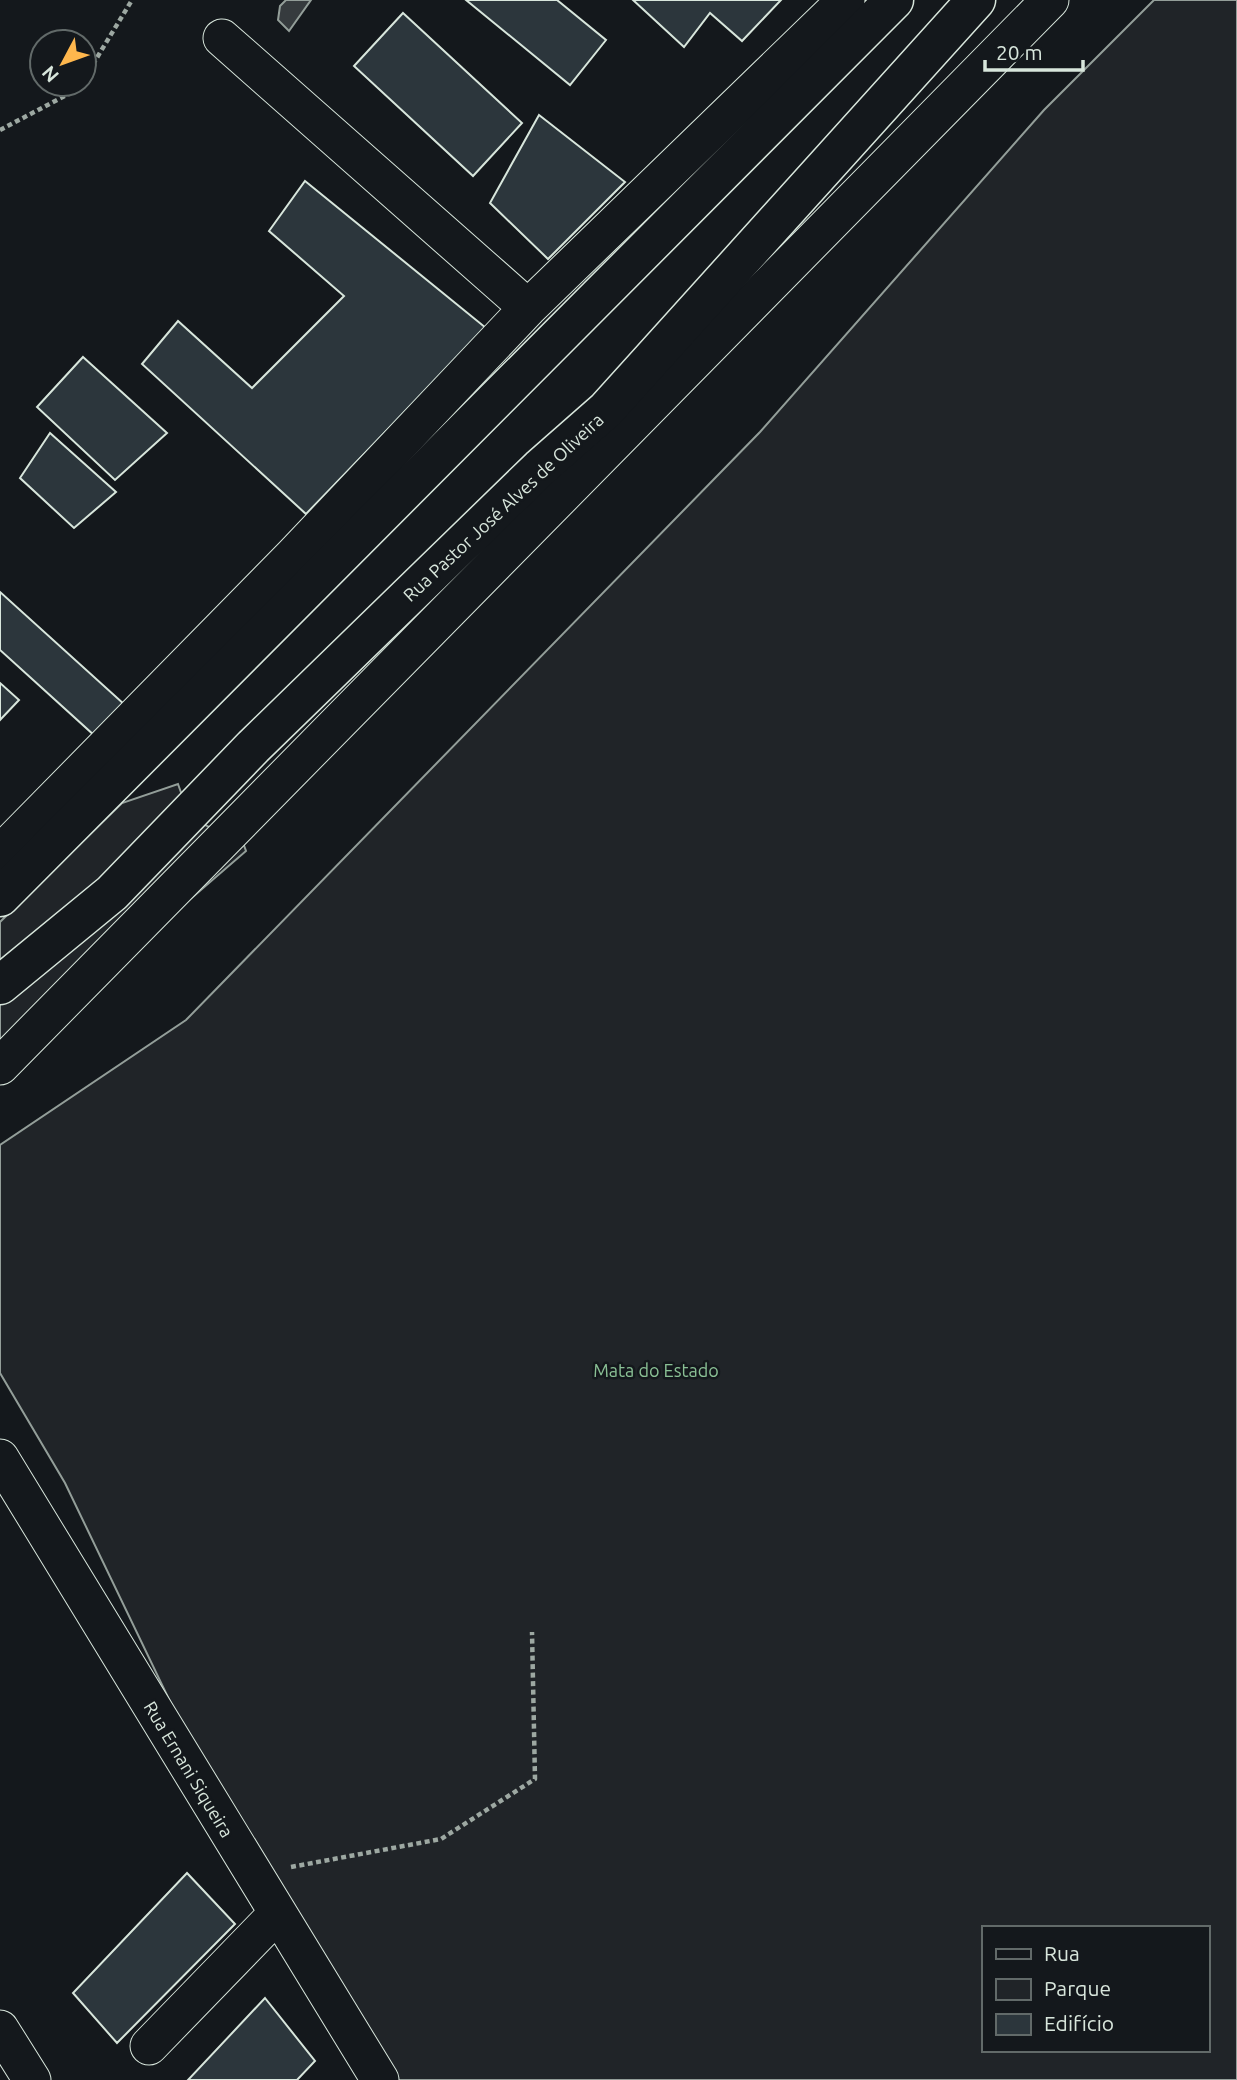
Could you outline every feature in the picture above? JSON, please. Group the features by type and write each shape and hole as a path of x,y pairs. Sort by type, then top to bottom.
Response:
{"highway":[{"path":"0,897 894,0"},
{"name":"Rua Pastor José Alves de Oliveira","path":"0,985 112,893 253,747 540,468 606,410 976,0"}],"street":[{"path":"0,854 284,566 528,308 846,0"},
{"path":"0,1066 1050,0"},
{"path":"222,38 528,308"},
{"name":"Rua Ernani Siqueira","path":"0,1458 380,2080"},
{"path":"149,2046 277,1914"},
{"path":"0,2029 32,2080"}],"path":[{"path":"98,56 132,0"},
{"path":"0,130 61,98"},
{"path":"253,1874 441,1839 535,1779 532,1632"}],"green space":[{"name":"Mata do Estado","path":"1154,0 1237,0 1237,2080 390,2080 253,1874 65,1483 0,1373 0,1145 186,1020 760,432 1044,110"},
{"path":"178,784 194,816 208,827 242,840 246,851 69,1004 0,1054 0,922 122,803"}],"shaded area":[{"path":"286,0 311,0 289,31 278,20 280,6"}],"building":[{"path":"466,0 557,0 606,40 570,85"},
{"path":"633,0 781,0 742,41 710,13 684,47"},
{"path":"403,13 522,123 473,176 354,66"},
{"path":"539,115 625,182 548,259 490,203"},
{"path":"305,181 486,328 306,514 142,364 178,321 252,388 344,296 269,231"},
{"path":"83,357 167,433 115,480 37,407"},
{"path":"50,433 116,492 74,528 20,478"},
{"path":"0,592 125,705 95,736 0,650"},
{"path":"0,683 19,700 0,720"},
{"path":"187,1873 235,1924 117,2043 73,1993"},
{"path":"265,1998 315,2061 297,2080 188,2080"}]}
